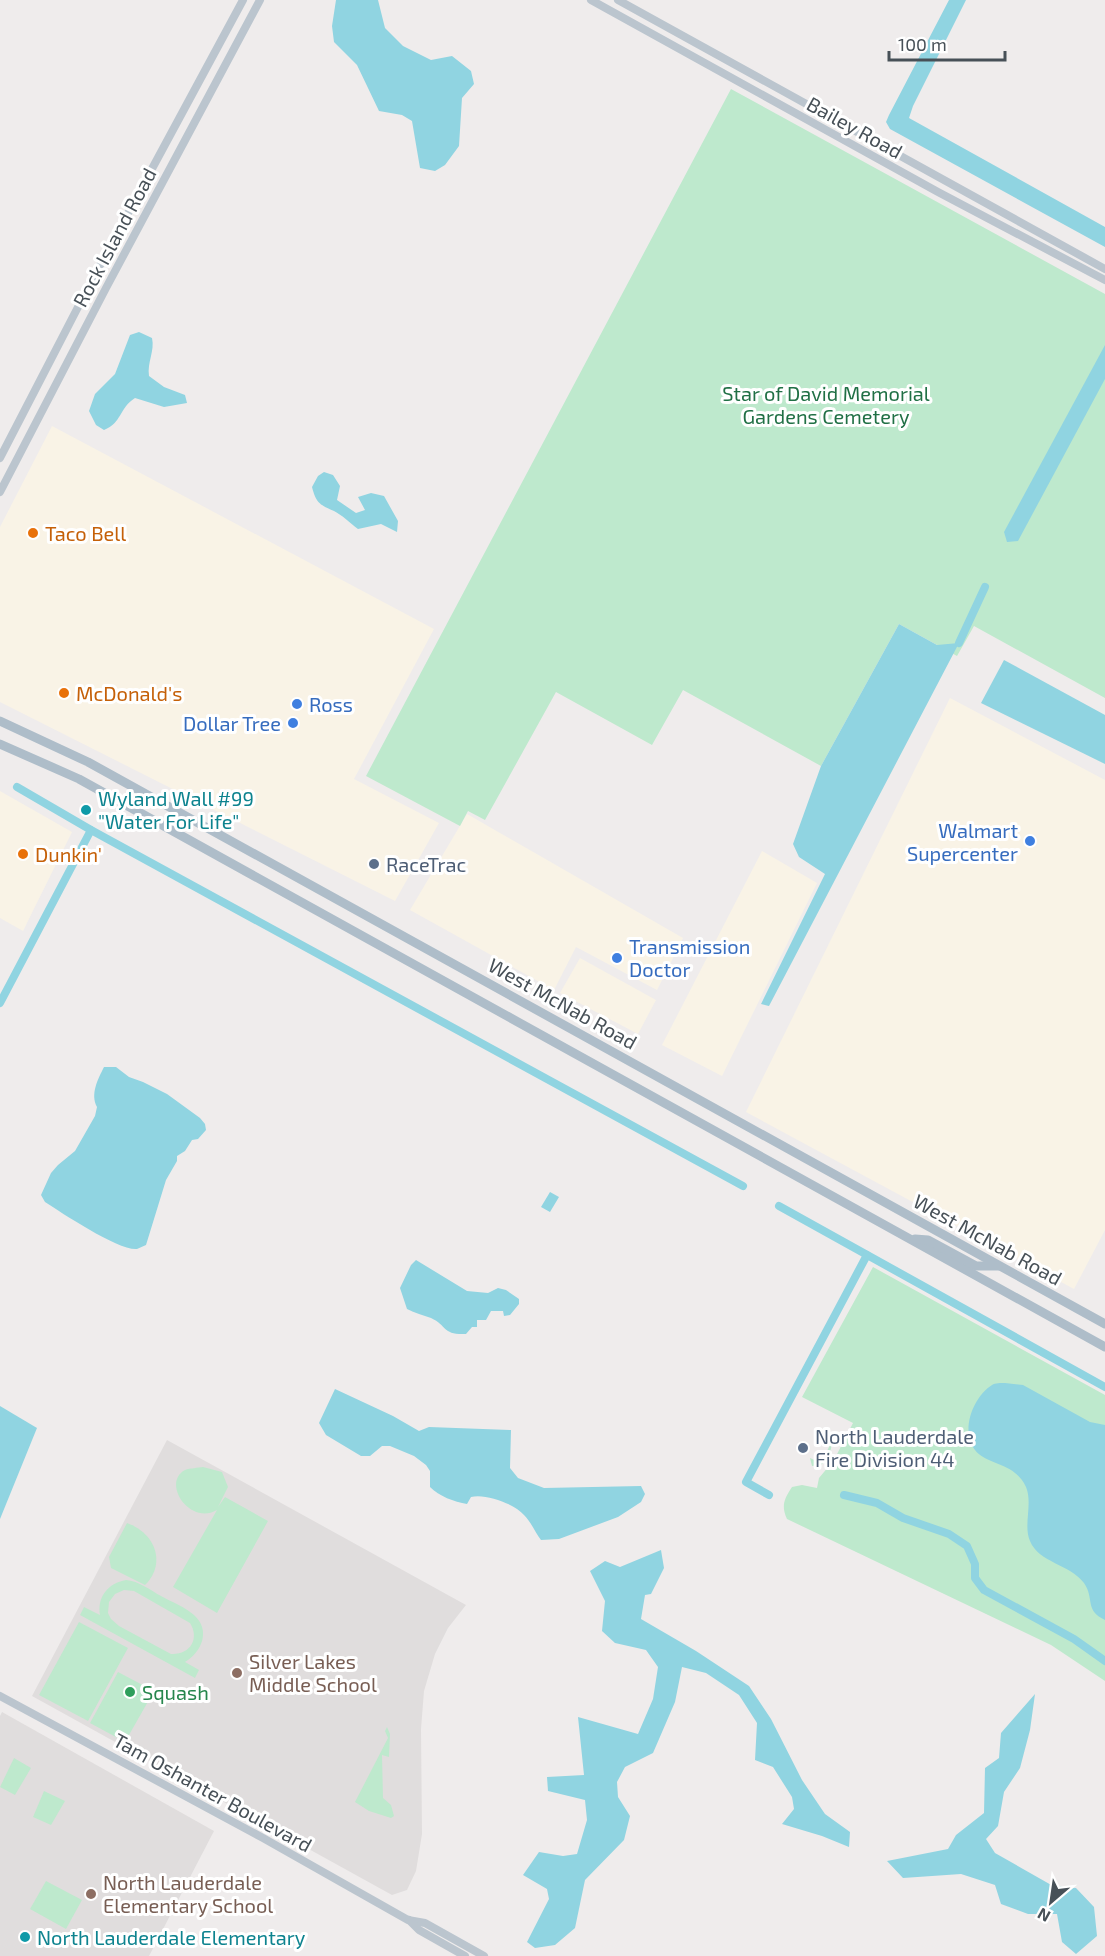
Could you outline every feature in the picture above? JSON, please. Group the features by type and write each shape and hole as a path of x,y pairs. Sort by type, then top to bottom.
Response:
{"main road":[{"name":"West McNab Road","path":"0,720 88,762 1105,1324"},
{"name":"West McNab Road","path":"0,744 80,779 1105,1347"},
{"path":"912,1239 927,1240 976,1266 998,1266"}],"street":[{"name":"Rock Island Road","path":"0,458 92,280 243,0"},
{"name":"Rock Island Road","path":"0,492 260,0"},
{"path":"607,9 613,0"},
{"name":"Bailey Road","path":"618,0 1105,269"},
{"name":"Bailey Road","path":"596,1 938,192 1105,280"},
{"name":"Tam Oshanter Boulevard","path":"0,1696 263,1838 408,1920 418,1930 465,1956"},
{"name":"Tam Oshanter Boulevard","path":"408,1920 425,1923 484,1956"}],"shaded area":[{"path":"52,426 434,629 354,779 439,823 395,901 0,702 0,527"},
{"path":"950,698 1105,780 1105,1230 1074,1289 746,1112"},
{"path":"0,791 72,832 23,931 0,918"},
{"path":"467,814 683,938 657,990 576,947 554,990 410,910"},
{"path":"762,851 817,883 722,1076 662,1045"},
{"path":"580,958 656,1000 638,1034 560,993"},
{"name":"Silver Lakes Middle School","path":"167,1440 466,1605 448,1628 435,1654 424,1691 421,1729 422,1834 416,1871 407,1890 392,1895 32,1696"},
{"name":"North Lauderdale Elementary School","path":"2,1712 214,1831 149,1956 0,1956 0,1716"}],"green space":[{"name":"Star of David Memorial Gardens Cemetery","path":"731,89 1105,294 1105,698 974,626 957,656 899,624 821,766 683,690 652,745 556,692 485,820 468,811 460,826 366,776"},
{"path":"873,1267 1105,1395 1105,1681 1051,1645 787,1519 784,1503 792,1487 802,1485 817,1488 819,1478 834,1460 853,1423 802,1397"},
{"path":"823,1436 831,1438 830,1453 821,1465 812,1466 810,1458 821,1463 830,1445 820,1439"},
{"path":"203,1467 222,1472 228,1487 218,1507 225,1497 268,1521 217,1613 173,1587 217,1510 207,1513 197,1512 189,1508 177,1493 178,1476 185,1470"},
{"path":"127,1523 145,1534 155,1550 155,1567 145,1585 111,1568 109,1557"},
{"path":"126,1580 140,1584 187,1610 199,1621 203,1634 200,1647 185,1662 199,1670 195,1678 80,1615 84,1607 100,1615 100,1602 105,1592","holes":["124,1590 134,1591 190,1623 194,1635 188,1649 178,1654 171,1654 119,1626 111,1619 108,1613 109,1602 115,1594"]},
{"path":"79,1622 128,1648 88,1721 39,1695"},
{"path":"118,1672 154,1691 125,1742 90,1723"},
{"path":"387,1727 390,1734 389,1757 382,1755 383,1798 391,1805 394,1816 391,1818 369,1811 355,1802 388,1738 385,1731"},
{"path":"14,1758 31,1768 15,1795 0,1787"},
{"path":"44,1791 65,1801 51,1825 33,1817"},
{"path":"46,1881 82,1900 66,1929 30,1909"}],"water":[{"path":"336,0 378,0 385,28 403,46 431,60 452,56 471,71 474,84 462,98 459,146 445,165 435,171 420,168 412,121 402,115 379,111 357,65 334,42 332,26"},
{"path":"949,0 966,0 909,118 1105,227 1105,247 890,129 886,122 889,115"},
{"path":"139,332 152,338 149,376 164,387 185,395 187,403 164,407 135,398 126,406 118,419 104,430 96,425 89,411 95,394 115,374 130,335"},
{"path":"1105,345 1105,379 1018,541 1007,542 1004,532"},
{"path":"324,472 333,475 340,486 337,500 356,513 365,510 358,497 371,493 384,496 398,521 397,532 381,524 358,529 322,505 315,497 312,487 318,476"},
{"path":"899,624 937,645 959,643 769,1006 761,1004 825,874 799,857 793,844 821,766"},
{"path":"1004,660 1105,715 1105,764 981,703"},
{"path":"104,1067 116,1067 129,1077 167,1094 205,1124 206,1130 198,1139 192,1140 185,1151 177,1156 177,1161 166,1180 146,1245 137,1249 117,1244 91,1230 45,1202 41,1195 51,1173 75,1151 95,1116 97,1107 94,1097 97,1082"},
{"path":"550,1192 559,1197 550,1212 541,1207"},
{"path":"416,1260 467,1291 488,1293 498,1288 506,1290 519,1299 519,1304 510,1315 504,1316 503,1311 491,1311 486,1320 477,1320 477,1327 472,1327 466,1334 453,1333 431,1318 407,1309 400,1288 411,1265"},
{"path":"996,1383 1023,1385 1090,1422 1105,1425 1105,1620 1094,1612 1084,1583 1034,1548 1027,1528 1028,1494 1021,1479 1008,1468 980,1455 971,1442 969,1424 974,1406 985,1390"},
{"path":"335,1389 419,1431 429,1427 511,1430 510,1468 518,1478 544,1488 641,1486 645,1494 641,1502 618,1517 559,1539 541,1540 524,1515 507,1503 477,1496 471,1497 467,1504 438,1493 430,1487 430,1471 414,1456 390,1446 382,1446 370,1456 361,1456 326,1435 319,1423"},
{"path":"0,1406 37,1428 0,1519"},
{"path":"661,1550 664,1568 651,1594 645,1595 641,1619 696,1651 749,1686 771,1719 802,1780 825,1814 850,1832 849,1847 782,1824 794,1809 792,1797 773,1767 755,1760 757,1723 739,1695 706,1673 682,1667 675,1702 653,1753 625,1767 617,1782 618,1797 630,1816 624,1840 585,1880 575,1928 555,1945 535,1948 527,1942 549,1899 547,1889 523,1875 539,1852 563,1856 577,1854 587,1820 585,1800 548,1791 547,1777 584,1775 578,1717 638,1734 653,1699 658,1667 646,1650 615,1643 602,1631 605,1601 590,1571 605,1561 620,1567"},
{"path":"1035,1694 1030,1730 1020,1768 1004,1792 998,1826 986,1839 995,1853 1053,1886 1076,1888 1094,1907 1097,1936 1076,1954 1062,1942 1057,1914 1028,1914 1001,1904 995,1885 961,1874 903,1878 887,1861 948,1849 956,1835 984,1813 985,1768 999,1758 1001,1733"}],"waterway":[{"path":"959,643 985,587"},
{"path":"17,787 91,830 743,1186"},
{"path":"0,1003 91,830"},
{"path":"779,1206 1105,1387"},
{"path":"769,1495 746,1482 867,1255"},
{"path":"844,1495 877,1503 903,1518 949,1534 967,1546 975,1564 975,1578 984,1590 1074,1639 1105,1661"}],"place":[{"name":"Taco Bell","path":"33,533"},
{"name":"McDonald's","path":"64,693"},
{"name":"Ross","path":"297,704"},
{"name":"Dollar Tree","path":"293,723"},
{"name":"Wyland Wall #99 \"Water For Life\"","path":"86,810"},
{"name":"Walmart Supercenter","path":"1030,841"},
{"name":"Dunkin'","path":"23,854"},
{"name":"RaceTrac","path":"374,864"},
{"name":"Transmission Doctor","path":"617,958"},
{"name":"North Lauderdale Fire Division 44","path":"803,1448"},
{"name":"Silver Lakes Middle School","path":"237,1673"},
{"name":"Squash","path":"130,1692"},
{"name":"North Lauderdale Elementary School","path":"91,1894"},
{"name":"North Lauderdale Elementary","path":"25,1937"}]}
